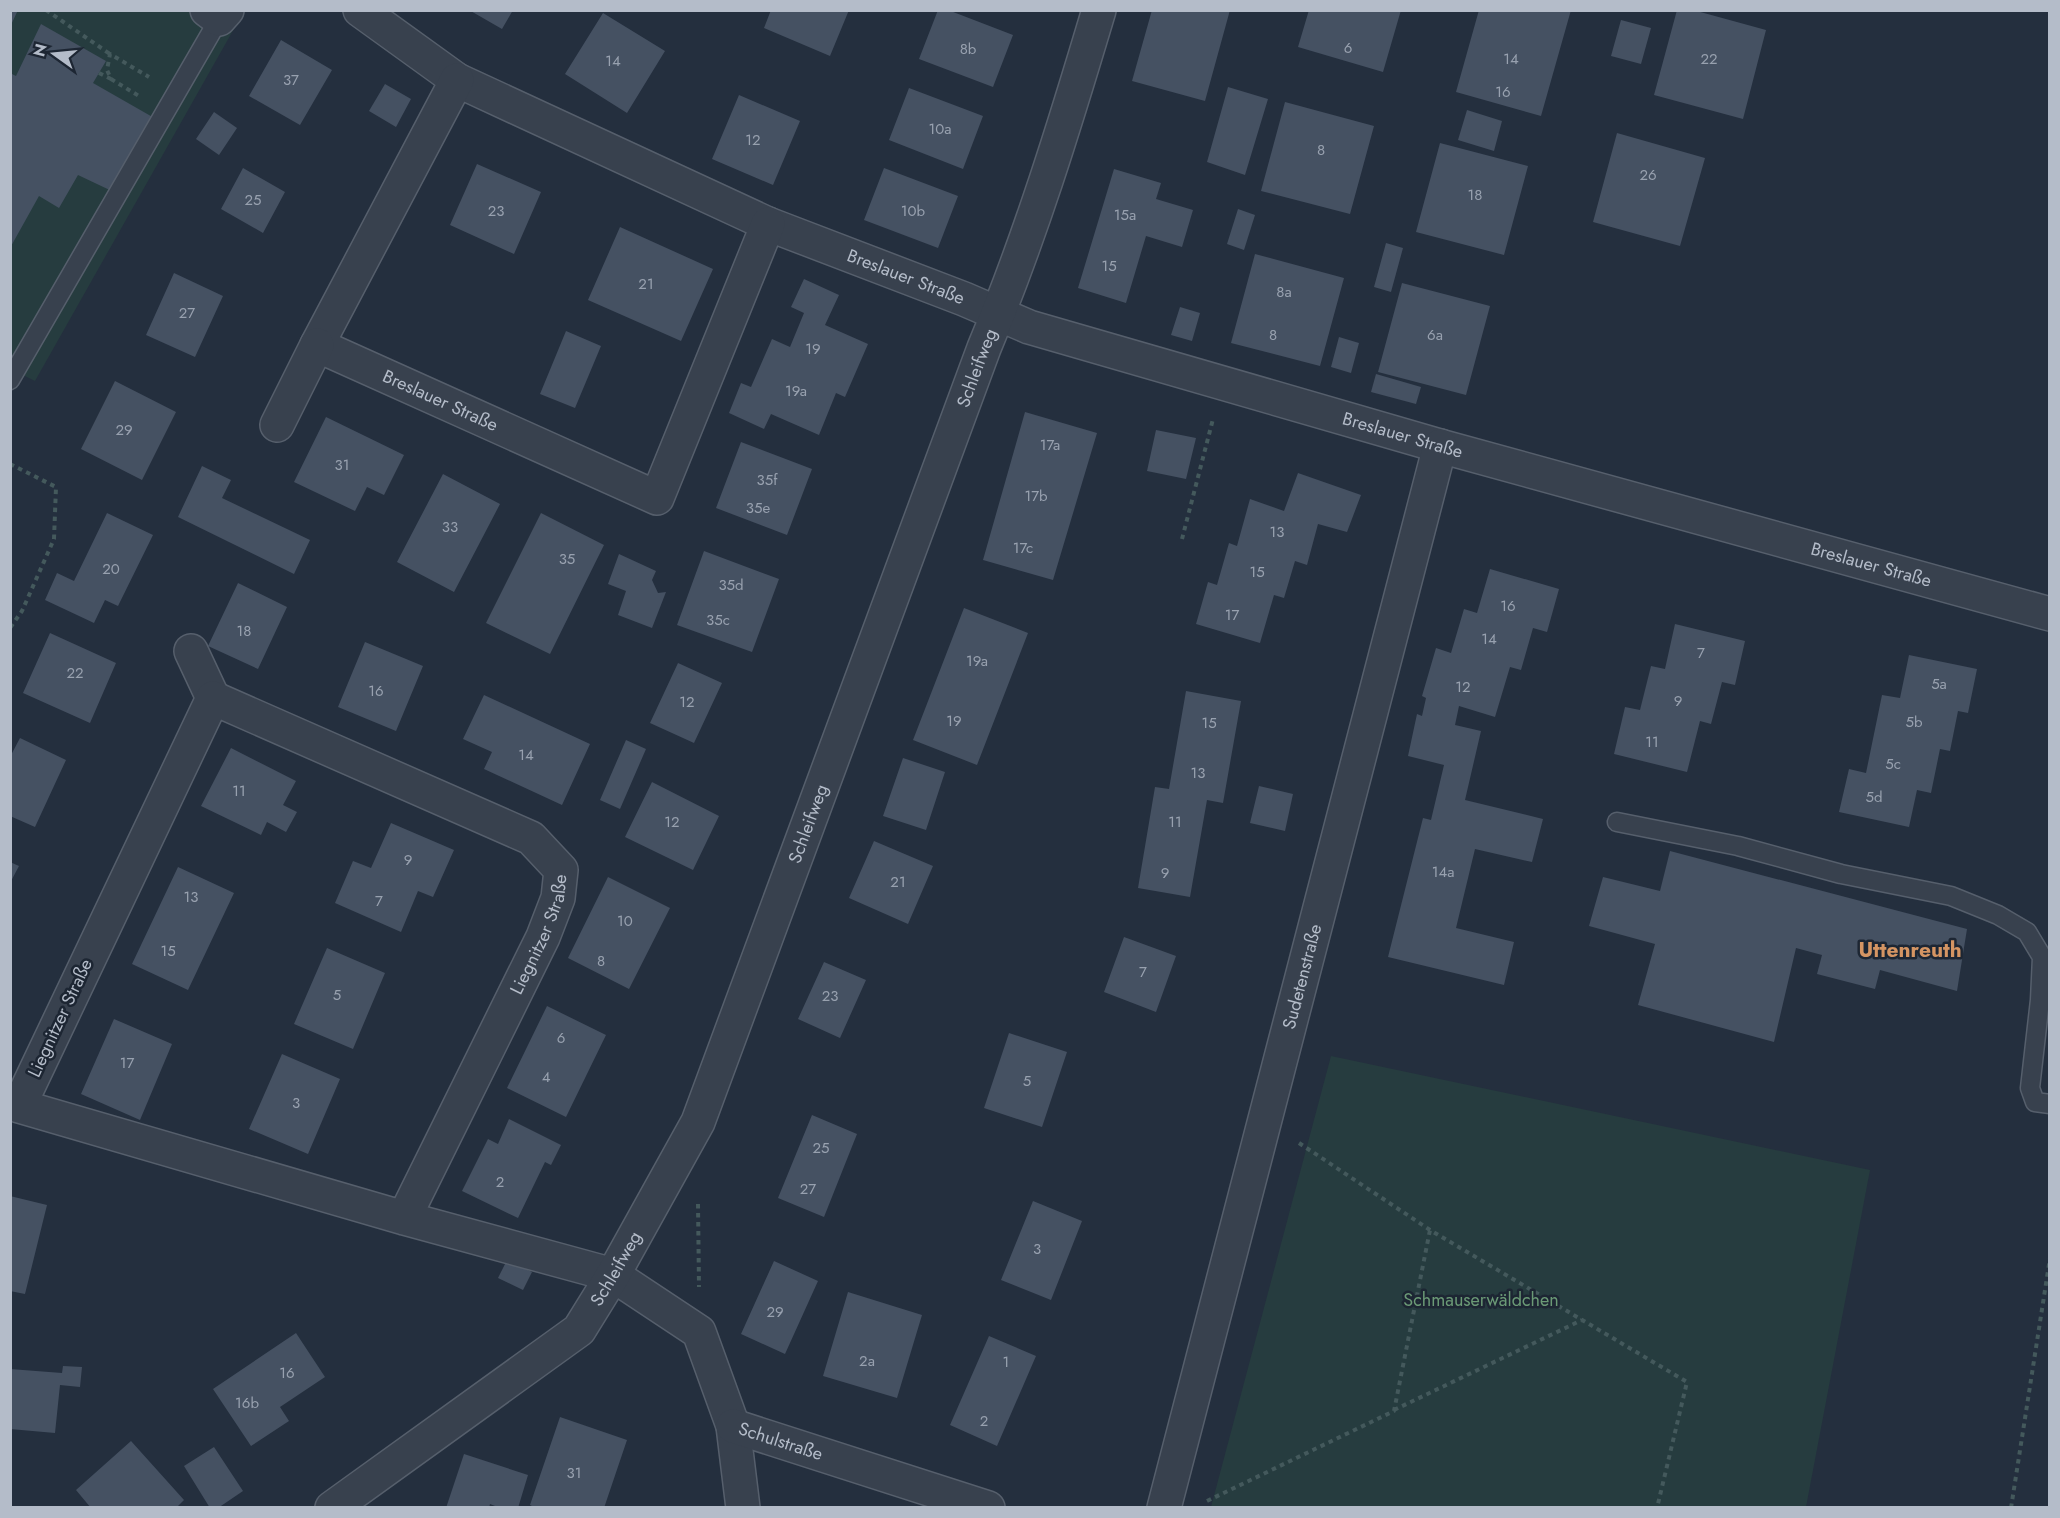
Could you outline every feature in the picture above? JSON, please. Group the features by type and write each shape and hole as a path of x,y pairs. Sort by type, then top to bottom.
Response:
{"street":[{"name":"Breslauer Straße","path":"360,10 457,80 768,224 1029,327 1440,446 2049,614"},
{"name":"Schleifweg","path":"332,1508 579,1330 613,1275 698,1122 1012,280 1099,10"},
{"path":"277,425 457,80"},
{"name":"Breslauer Straße","path":"317,345 657,498 768,224"},
{"name":"Sudetenstraße","path":"1164,1508 1440,446"},
{"path":"191,651 213,698"},
{"name":"Liegnitzer Straße","path":"404,1218 543,937 558,898 561,870 531,838 213,698 19,1106 404,1218 613,1275"},
{"path":"613,1275 699,1332"},
{"name":"Schulstraße","path":"699,1332 733,1426 988,1508"},
{"path":"733,1426 743,1508"}],"lane":[{"path":"10,380 176,93 218,13"},
{"path":"1617,822 1738,846 1841,874 1951,896 1998,915 2027,932 2042,957 2040,1000 2030,1088 2035,1102 2049,1104"}],"path":[{"path":"46,10 110,54 176,93"},
{"path":"99,73 111,79 107,70 110,54"},
{"path":"1182,539 1223,384"},
{"path":"10,464 56,487 54,539 22,611 10,628"},
{"path":"1292,1137 1430,1230 1687,1382 1657,1508"},
{"path":"698,1192 699,1332"},
{"path":"1394,1410 1430,1230"},
{"path":"2011,1508 2049,1258"},
{"path":"1198,1505 1582,1320"}],"green space":[{"path":"10,11 244,11 35,381 11,369"},
{"name":"Schmauserwäldchen","path":"1331,1056 1870,1170 1806,1507 1211,1507"}],"building":[{"path":"10,10 18,10 10,27"},
{"path":"469,10 513,10 502,29"},
{"path":"771,10 849,10 830,56 764,28"},
{"path":"938,10 948,10 1013,35 993,87 919,59"},
{"path":"1152,10 1230,10 1205,101 1132,81"},
{"path":"1309,10 1401,10 1383,72 1298,47"},
{"path":"1479,10 1571,10 1541,116 1456,92"},
{"path":"1677,10 1693,10 1766,30 1743,119 1654,95"},
{"path":"603,13 665,51 627,113 565,74"},
{"path":"1621,20 1651,28 1641,64 1611,56"},
{"path":"41,24 106,61 93,83 156,119 116,193 78,175 59,208 39,196 10,248 10,73 16,76"},
{"path":"281,40 332,70 300,125 249,96"},
{"path":"385,84 411,99 396,127 369,111"},
{"path":"1228,87 1268,99 1245,175 1207,162"},
{"path":"909,88 983,116 963,169 889,140"},
{"path":"739,95 800,121 773,185 712,159"},
{"path":"1285,102 1374,126 1350,214 1261,191"},
{"path":"1467,110 1502,121 1494,151 1458,140"},
{"path":"214,112 237,128 219,155 196,139"},
{"path":"1617,133 1705,158 1680,246 1593,222"},
{"path":"1440,143 1528,166 1504,255 1416,232"},
{"path":"477,164 541,192 514,254 450,225"},
{"path":"243,168 285,192 263,233 221,209"},
{"path":"884,168 958,196 938,248 864,220"},
{"path":"1114,169 1161,183 1156,199 1193,210 1182,247 1146,236 1126,303 1078,288"},
{"path":"1238,209 1255,215 1244,250 1227,244"},
{"path":"620,227 713,269 681,341 588,300"},
{"path":"1386,243 1403,248 1391,292 1374,287"},
{"path":"1255,254 1344,278 1320,366 1231,343"},
{"path":"174,273 223,296 195,357 146,335"},
{"path":"804,279 839,295 825,325 868,344 845,397 836,393 819,435 771,414 764,429 729,413 741,383 751,387 772,339 790,347 804,313 791,307"},
{"path":"1402,283 1490,306 1466,395 1378,372"},
{"path":"1180,307 1200,313 1192,341 1171,335"},
{"path":"566,331 601,346 575,408 540,394"},
{"path":"1339,337 1359,343 1351,373 1331,367"},
{"path":"1376,374 1421,387 1416,404 1371,392"},
{"path":"115,381 176,412 142,480 81,449"},
{"path":"1025,412 1097,433 1053,580 983,560"},
{"path":"326,417 404,455 384,495 367,487 355,511 294,482"},
{"path":"1156,430 1196,438 1186,479 1147,471"},
{"path":"741,442 812,469 787,535 716,508"},
{"path":"202,466 231,480 222,498 310,540 294,574 178,517"},
{"path":"1298,473 1361,495 1347,532 1318,524 1307,565 1295,561 1284,598 1274,595 1260,643 1196,624 1208,582 1217,585 1229,543 1237,546 1250,499 1284,511"},
{"path":"443,474 500,504 454,592 397,562"},
{"path":"107,513 153,535 118,606 105,600 94,623 45,600 57,573 74,581"},
{"path":"541,513 604,545 550,654 486,623"},
{"path":"704,551 779,579 752,652 677,625"},
{"path":"619,554 656,571 652,580 658,593 666,592 652,628 618,615 626,591 608,584"},
{"path":"1490,569 1559,589 1547,632 1533,628 1521,670 1510,667 1495,717 1459,706 1455,725 1481,731 1465,800 1543,819 1532,862 1475,849 1456,928 1514,942 1504,985 1388,957 1423,818 1431,820 1444,765 1408,756 1417,714 1422,716 1426,698 1422,696 1436,648 1451,653 1464,609 1477,613"},
{"path":"238,583 287,607 258,669 208,646"},
{"path":"964,608 1028,633 977,765 913,740"},
{"path":"1675,624 1745,641 1735,685 1722,682 1711,724 1700,721 1687,772 1614,754 1625,707 1640,710 1651,666 1665,669"},
{"path":"50,633 116,663 90,723 23,693"},
{"path":"365,642 423,666 396,731 338,707"},
{"path":"1909,655 1977,669 1968,713 1958,711 1950,751 1940,749 1931,793 1917,790 1909,827 1839,812 1849,769 1866,773 1882,695 1900,698"},
{"path":"678,663 722,683 694,743 650,723"},
{"path":"1186,691 1241,701 1223,803 1207,800 1190,897 1138,888 1155,787 1169,789"},
{"path":"484,695 590,744 562,805 484,769 492,752 463,739"},
{"path":"20,738 66,760 35,827 10,816 10,757"},
{"path":"626,740 646,749 620,809 600,800"},
{"path":"231,748 296,781 283,805 297,812 286,832 267,822 261,835 201,806"},
{"path":"903,758 945,772 926,830 883,816"},
{"path":"652,782 719,816 693,870 625,837"},
{"path":"1259,786 1293,794 1285,831 1250,823"},
{"path":"391,823 454,850 433,897 418,891 401,932 335,903 353,861 371,868"},
{"path":"874,841 933,866 908,924 849,898"},
{"path":"1670,851 1967,929 1957,991 1880,970 1875,989 1817,974 1822,955 1796,948 1774,1042 1638,1005 1655,944 1589,926 1603,877 1660,891"},
{"path":"10,862 19,866 10,883"},
{"path":"178,867 234,893 188,990 132,964"},
{"path":"608,877 670,908 629,989 568,958"},
{"path":"1124,937 1176,956 1156,1012 1104,992"},
{"path":"327,948 385,973 353,1049 294,1024"},
{"path":"824,962 866,980 840,1038 798,1019"},
{"path":"547,1006 606,1035 566,1117 507,1088"},
{"path":"114,1019 172,1044 140,1120 81,1094"},
{"path":"1009,1033 1067,1052 1042,1127 984,1108"},
{"path":"282,1054 340,1079 308,1154 249,1129"},
{"path":"812,1115 857,1134 824,1217 778,1198"},
{"path":"509,1119 561,1145 551,1165 545,1162 518,1218 462,1191 488,1139 498,1144"},
{"path":"10,1196 47,1205 25,1294 10,1291"},
{"path":"1033,1201 1082,1221 1051,1300 1001,1280"},
{"path":"507,1260 532,1272 523,1290 498,1278"},
{"path":"774,1261 818,1281 785,1354 741,1334"},
{"path":"848,1292 922,1315 897,1398 823,1376"},
{"path":"296,1333 325,1377 280,1407 289,1421 251,1446 213,1389"},
{"path":"989,1336 1036,1356 997,1446 950,1425"},
{"path":"63,1366 82,1367 80,1387 60,1385 55,1433 10,1429 10,1369 62,1373"},
{"path":"560,1417 627,1440 604,1508 536,1508 530,1505"},
{"path":"131,1441 184,1500 176,1508 91,1508 76,1490"},
{"path":"214,1447 243,1491 218,1508 210,1508 184,1466"},
{"path":"464,1454 528,1475 518,1508 500,1508 490,1504 489,1508 446,1508"}],"district":[{"name":"Uttenreuth","path":"1910,950"}]}
